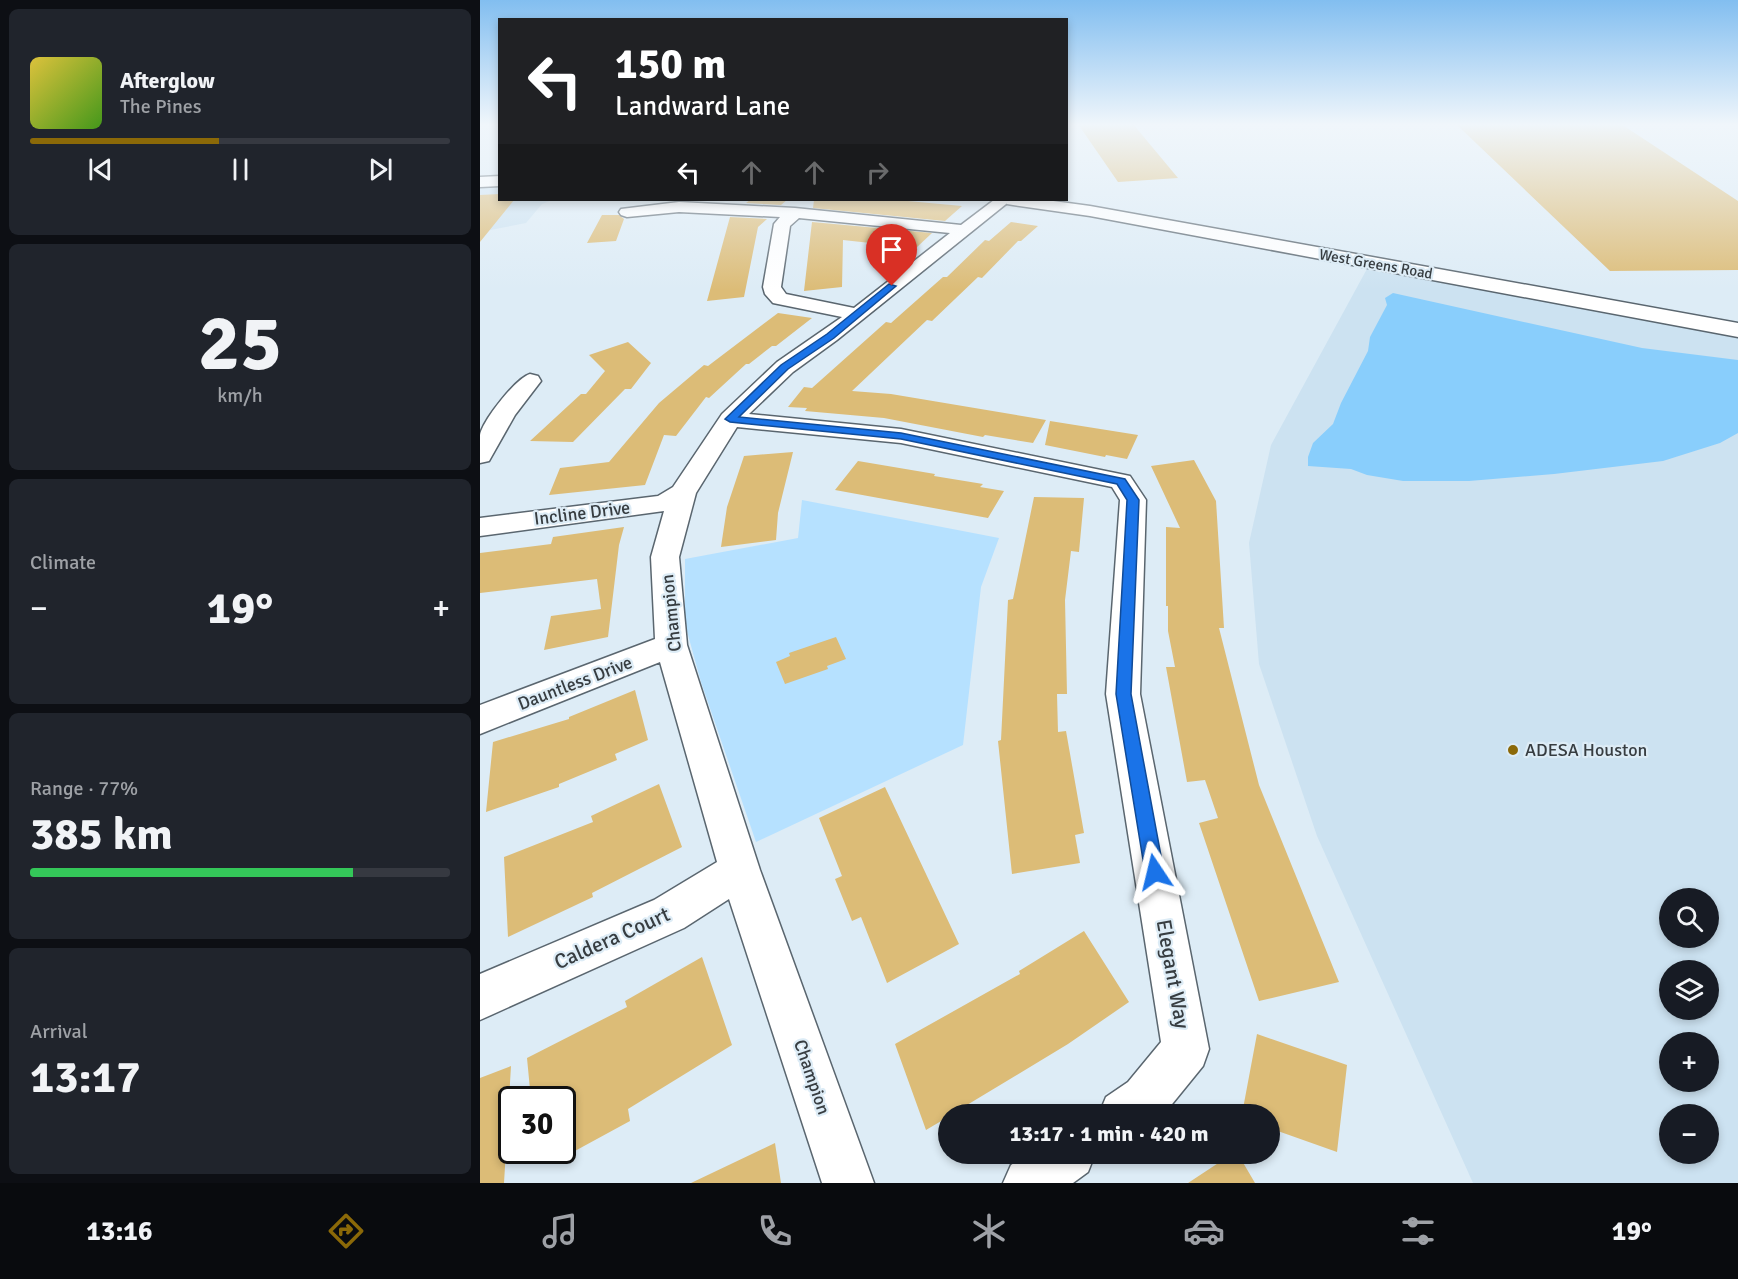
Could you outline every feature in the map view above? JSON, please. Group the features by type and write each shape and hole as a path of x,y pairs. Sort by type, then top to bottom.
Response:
{"main road":[{"path":"480,182 498,181"},
{"name":"West Greens Road","path":"1019,201 1738,330"}],"street":[{"name":"Champion","path":"848,1183 740,870 671,645 665,557 683,493 730,419 785,367 830,336 1002,201"},
{"path":"627,212 679,207 795,213 965,230"},
{"path":"795,213 782,224 772,287 774,294 780,299 856,314"},
{"path":"480,456 504,413 530,381"},
{"name":"Elegant Way","path":"730,419 901,436 1121,482 1133,500 1123,694 1186,1049 1137,1104"},
{"name":"Incline Drive","path":"480,527 664,503 683,493"},
{"name":"Dauntless Drive","path":"480,720 671,645"},
{"name":"Caldera Court","path":"480,997 669,914 740,870"},
{"path":"1029,1183 1056,1164"}],"shaded area":[{"path":"498,185 498,201 550,201 542,204 526,223 480,232 480,186"},
{"name":"ADESA Houston","path":"1368,267 1738,337 1738,1183 1473,1183 1317,836 1259,664 1249,543 1271,445"},
{"path":"1393,293 1642,348 1738,360 1738,433 1720,443 1663,461 1469,481 1403,481 1367,475 1351,469 1308,466 1308,457 1313,443 1333,424 1341,403 1368,351 1370,337 1387,305 1385,298"},
{"path":"802,500 999,538 981,587 963,745 756,842 701,682 685,624 685,559 798,538"}],"building":[{"path":"1116,179 1160,179 1118,182"},
{"path":"1514,179 1705,179 1738,201 1738,270 1610,271"},
{"path":"498,194 498,201 513,201 480,242 480,195"},
{"path":"749,201 786,201 781,205 746,203"},
{"path":"814,201 908,201 962,206 945,221 813,208"},
{"path":"602,215 619,215 624,219 616,241 587,243"},
{"path":"730,217 767,219 758,227 744,297 707,301"},
{"path":"812,222 932,233 916,248 843,240 842,287 804,291"},
{"path":"1011,222 1038,226 1018,241 982,278 978,277 932,321 927,320 852,391 891,394 1046,420 1033,443 985,435 983,437 884,418 805,411 807,408 788,407 804,387 812,388 886,322 891,323 943,277 947,277 985,240 989,241"},
{"path":"778,313 812,318 776,346 772,346 746,364 709,398 706,397 676,436 664,435 645,485 549,495 560,468 609,462 659,403 704,365 708,366"},
{"path":"628,342 651,363 631,389 625,389 573,442 530,441 581,394 586,394 605,371 589,355"},
{"path":"1050,421 1138,435 1127,459 1106,455 1105,457 1045,445"},
{"path":"793,452 778,513 776,540 721,547 727,507 744,456"},
{"path":"1194,460 1216,501 1224,628 1219,628 1259,785 1339,982 1259,1001 1199,823 1218,818 1205,780 1187,782 1166,667 1175,667 1168,631 1168,606 1166,606 1166,527 1180,528 1151,466"},
{"path":"858,461 935,474 934,476 983,484 980,487 1004,491 988,518 835,490"},
{"path":"1034,497 1084,498 1079,552 1071,551 1065,600 1067,694 1057,694 1058,732 1066,731 1084,833 1075,835 1080,863 1012,874 998,741 1001,740 1008,600 1013,599"},
{"path":"624,527 619,545 608,637 544,650 551,616 601,609 597,579 480,593 480,553 551,544 553,537"},
{"path":"836,637 846,659 827,666 828,669 785,684 776,662 790,656 789,653"},
{"path":"635,690 648,740 615,754 617,760 559,784 559,787 486,812 493,742 569,719 569,717"},
{"path":"659,784 682,847 592,893 593,897 508,937 504,857 593,822 591,816"},
{"path":"885,787 959,944 887,983 861,917 852,921 835,879 842,876 819,818"},
{"path":"1084,931 1129,1002 1068,1044 969,1104 938,1104 938,1123 926,1130 895,1044 1020,974 1019,971"},
{"path":"702,957 732,1045 628,1109 630,1121 576,1150 576,1086 530,1086 527,1058 627,1007 625,1001"},
{"path":"1257,1034 1347,1065 1337,1152 1280,1132 1280,1104 1244,1104"},
{"path":"511,1066 510,1086 498,1086 498,1164 505,1164 504,1183 480,1183 480,1078"},
{"path":"775,1143 781,1183 691,1183"},
{"path":"1217,1164 1244,1164 1255,1183 1188,1183"}],"place":[{"name":"ADESA Houston","path":"1513,750"}],"route":[{"path":"892,286 830,336 785,367 730,419 901,436 1121,482 1133,500 1123,694 1155,872"}]}
